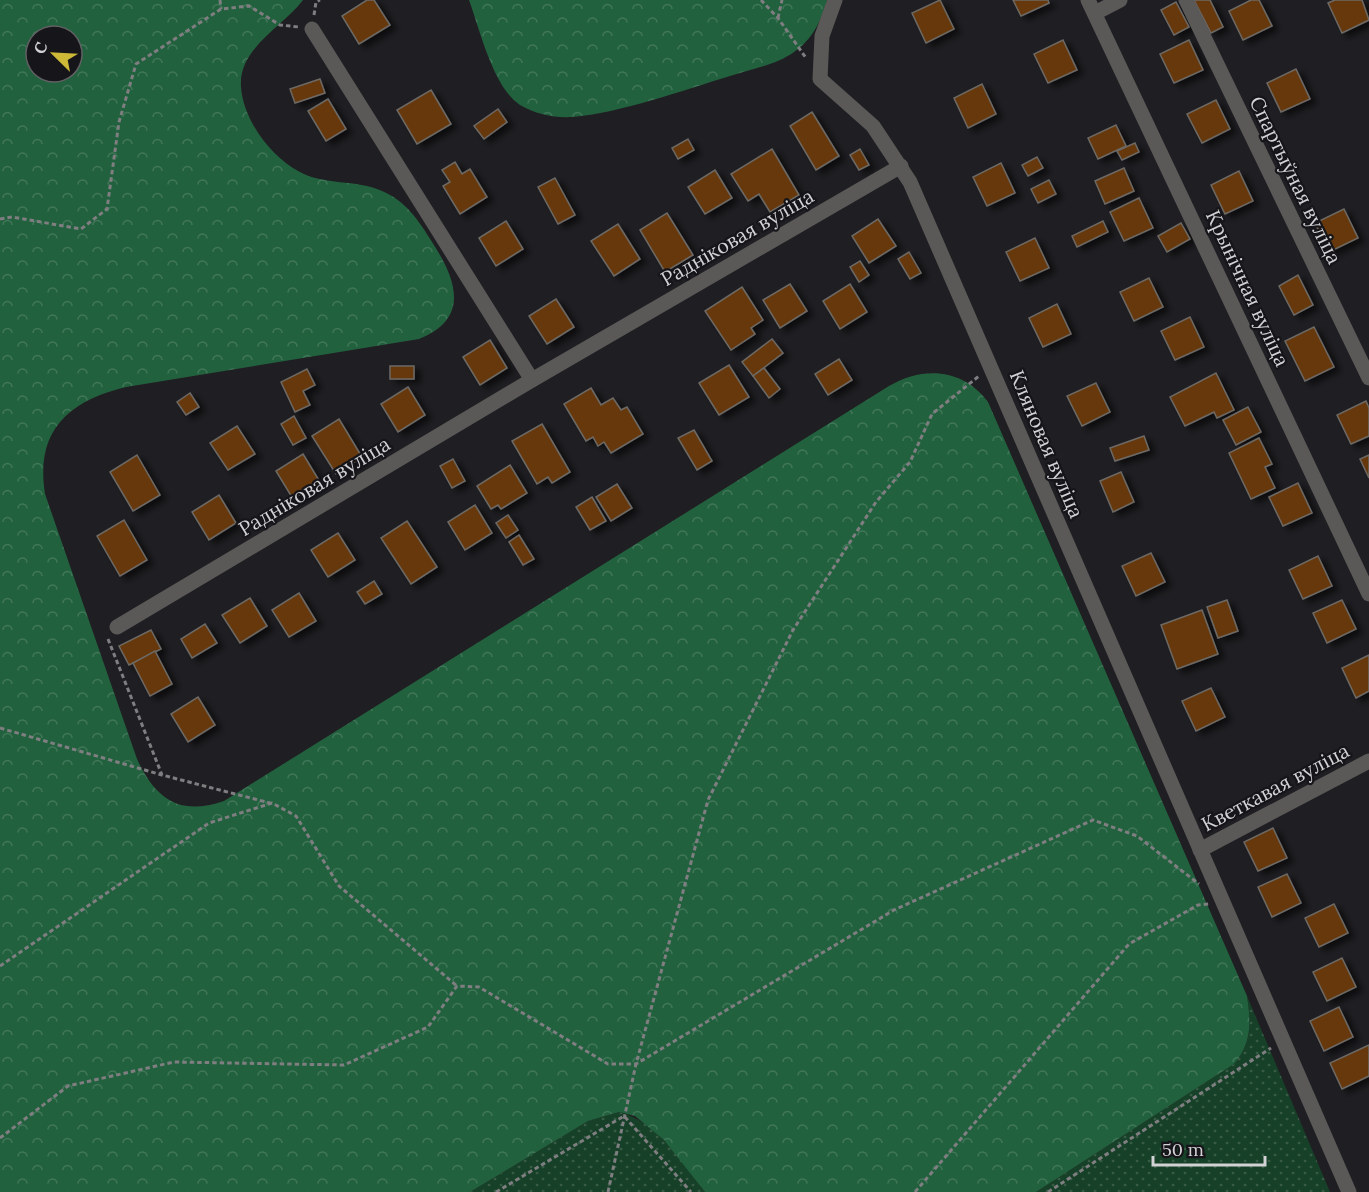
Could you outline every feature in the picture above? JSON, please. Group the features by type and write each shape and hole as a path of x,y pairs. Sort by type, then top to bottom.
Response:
{"street":[{"path":"820,79 822,36 835,0"},
{"path":"1091,7 1120,0"},
{"name":"Спартыўная вуліца","path":"1186,0 1369,378"},
{"name":"Крынічная вуліца","path":"1091,7 1369,594"},
{"path":"312,29 532,380"},
{"name":"Кляновая вуліца","path":"820,79 873,126 901,166 991,365 1348,1192"},
{"name":"Радніковая вуліца","path":"117,627 532,380 901,166"},
{"name":"Кветкавая вуліца","path":"1200,850 1369,761"}],"path":[{"path":"220,0 221,9"},
{"path":"761,0 778,18 820,79"},
{"path":"778,18 782,0"},
{"path":"0,219 12,217 81,230 107,209 119,123 136,64 221,9 249,6 280,25 312,29"},
{"path":"608,1192 636,1064 708,800 794,630 876,502 910,462 932,414 956,397 991,365"},
{"path":"117,627 107,635 162,775"},
{"path":"0,728 162,775 272,803 296,816 339,886 457,986 479,987 608,1064 636,1064 894,910 1092,820 1137,836 1223,903"},
{"path":"0,966 208,823 272,803"},
{"path":"915,1192 1130,944 1198,905 1223,903"},
{"path":"0,1138 68,1086 174,1062 344,1065 428,1027 457,986"},
{"path":"1048,1192 1283,1041"},
{"path":"496,1192 624,1116"},
{"path":"624,1116 691,1192"}],"green space":[{"path":"0,0 303,0 254,49 242,73 243,99 253,124 268,146 298,171 318,179 372,187 398,200 417,219 427,234 452,283 454,296 452,309 446,320 435,330 419,339 126,387 105,393 72,410 51,436 45,453 43,472 45,494 137,759 152,785 161,794 171,801 195,807 224,801 889,386 915,375 942,374 967,382 988,402 1247,996 1249,1032 1244,1048 1234,1064 1036,1192 705,1192 664,1140 635,1116 619,1112 588,1121 470,1192 0,1192"},
{"path":"469,0 827,0 819,22 811,35 801,47 779,60 631,106 591,115 565,117 532,111 511,97 502,85 488,57"},
{"path":"1247,996 1330,1192 1036,1192 1234,1064 1244,1048 1249,1032"},
{"path":"619,1112 633,1117 657,1134 678,1156 705,1192 470,1192 588,1121"}],"building":[{"path":"367,0 374,0 390,25 359,44 342,16"},
{"path":"940,0 954,29 926,43 912,13"},
{"path":"1013,0 1048,0 1049,3 1021,16"},
{"path":"1194,0 1210,0 1223,27 1211,33"},
{"path":"1251,0 1259,0 1272,26 1243,40 1229,11"},
{"path":"1335,0 1362,0 1369,20 1342,33 1328,3"},
{"path":"1176,2 1189,27 1174,35 1161,10"},
{"path":"1063,40 1077,70 1048,83 1034,54"},
{"path":"1189,40 1203,70 1174,83 1160,54"},
{"path":"1296,69 1310,99 1281,112 1267,83"},
{"path":"320,79 325,93 295,103 290,89"},
{"path":"982,84 996,114 968,128 954,98"},
{"path":"431,90 451,124 417,144 397,110"},
{"path":"328,99 346,129 326,141 308,111"},
{"path":"1216,100 1230,129 1202,143 1187,114"},
{"path":"498,109 507,122 484,139 474,126"},
{"path":"812,112 839,156 816,170 790,126"},
{"path":"1116,125 1126,146 1098,159 1088,138"},
{"path":"688,139 694,150 678,159 672,148"},
{"path":"1135,143 1139,152 1122,160 1117,151"},
{"path":"772,149 799,195 770,212 759,194 748,201 731,174"},
{"path":"860,149 869,165 859,170 850,155"},
{"path":"1037,157 1043,168 1028,176 1022,165"},
{"path":"455,162 462,174 470,169 487,197 460,214 443,186 450,182 442,170"},
{"path":"1001,163 1015,193 987,206 973,177"},
{"path":"1124,168 1134,191 1105,204 1095,181"},
{"path":"715,170 732,198 705,214 688,187"},
{"path":"1239,171 1253,201 1225,214 1211,185"},
{"path":"555,178 575,215 558,224 538,187"},
{"path":"1049,180 1056,194 1038,203 1031,189"},
{"path":"1139,198 1153,228 1124,241 1110,212"},
{"path":"1344,209 1358,238 1329,252 1315,223"},
{"path":"667,213 693,255 665,272 640,230"},
{"path":"878,219 896,246 869,263 852,236"},
{"path":"506,221 523,249 496,266 479,238"},
{"path":"1103,221 1108,232 1077,247 1072,236"},
{"path":"1181,223 1190,239 1167,252 1158,236"},
{"path":"618,224 640,259 614,276 591,241"},
{"path":"1035,238 1049,268 1020,281 1006,252"},
{"path":"909,252 921,273 910,279 898,259"},
{"path":"860,261 869,275 859,282 850,267"},
{"path":"1298,275 1313,305 1294,315 1279,286"},
{"path":"1149,278 1163,307 1134,321 1120,292"},
{"path":"790,284 807,311 780,328 763,300"},
{"path":"850,284 867,312 840,329 823,301"},
{"path":"742,287 763,320 751,328 755,334 731,350 705,311"},
{"path":"556,299 574,327 547,344 529,316"},
{"path":"1057,304 1071,334 1043,347 1029,318"},
{"path":"1190,317 1204,347 1175,360 1161,331"},
{"path":"1314,327 1334,367 1305,381 1285,341"},
{"path":"772,339 783,353 753,376 742,362"},
{"path":"490,340 507,368 480,385 463,357"},
{"path":"839,359 852,380 828,395 815,374"},
{"path":"729,365 749,397 719,415 699,383"},
{"path":"390,366 414,366 414,379 390,379"},
{"path":"764,368 780,389 769,398 753,376"},
{"path":"307,369 315,385 303,391 310,405 295,412 281,382"},
{"path":"1216,373 1234,410 1217,418 1214,412 1185,426 1170,397"},
{"path":"1096,383 1110,412 1082,426 1067,396"},
{"path":"408,387 425,415 398,432 381,404"},
{"path":"591,388 601,405 613,398 621,410 627,407 643,434 611,453 604,442 598,446 593,437 586,441 564,404"},
{"path":"190,393 199,407 186,415 177,402"},
{"path":"1366,401 1369,408 1369,436 1351,444 1337,415"},
{"path":"1248,407 1261,432 1236,445 1223,420"},
{"path":"294,416 306,438 293,445 281,424"},
{"path":"339,419 362,457 336,474 312,436"},
{"path":"542,424 570,472 552,483 548,477 537,484 512,441"},
{"path":"237,426 255,454 228,470 210,443"},
{"path":"694,430 712,461 697,470 678,438"},
{"path":"1144,436 1149,450 1115,461 1110,448"},
{"path":"1259,438 1272,464 1265,467 1275,488 1251,499 1229,453"},
{"path":"303,454 320,482 293,499 276,471"},
{"path":"137,455 160,495 133,511 110,472"},
{"path":"1369,455 1369,478 1360,459"},
{"path":"453,459 465,481 452,488 440,466"},
{"path":"510,465 527,493 501,509 498,505 491,509 477,486"},
{"path":"1121,472 1134,502 1113,512 1100,481"},
{"path":"1298,483 1312,513 1283,526 1269,497"},
{"path":"617,484 632,508 611,521 596,497"},
{"path":"219,495 236,523 209,540 192,512"},
{"path":"592,497 606,521 590,530 576,507"},
{"path":"475,505 492,533 465,550 448,522"},
{"path":"508,515 518,530 506,538 496,523"},
{"path":"124,520 147,560 120,576 97,536"},
{"path":"407,521 437,567 411,584 381,538"},
{"path":"338,533 355,560 328,577 311,550"},
{"path":"519,535 534,559 523,565 509,542"},
{"path":"1151,553 1165,582 1136,596 1122,566"},
{"path":"1318,556 1332,586 1303,599 1289,570"},
{"path":"374,581 382,594 365,604 357,592"},
{"path":"299,593 316,621 289,637 272,610"},
{"path":"250,598 267,626 240,643 222,615"},
{"path":"1227,600 1238,631 1218,638 1207,607"},
{"path":"1342,600 1356,629 1327,643 1313,613"},
{"path":"1202,610 1218,654 1177,669 1161,625"},
{"path":"205,624 217,643 192,658 181,639"},
{"path":"151,630 161,649 129,665 119,646"},
{"path":"155,651 172,684 150,696 133,663"},
{"path":"1369,655 1369,691 1356,698 1342,668"},
{"path":"1211,688 1225,717 1196,731 1182,701"},
{"path":"198,697 215,725 188,742 171,714"},
{"path":"1273,828 1287,858 1258,871 1244,842"},
{"path":"1287,874 1301,903 1272,917 1258,887"},
{"path":"1334,904 1348,933 1319,947 1305,918"},
{"path":"1342,958 1356,987 1327,1001 1313,972"},
{"path":"1339,1007 1353,1037 1324,1051 1310,1021"},
{"path":"1369,1045 1369,1076 1342,1089 1330,1063"}]}
